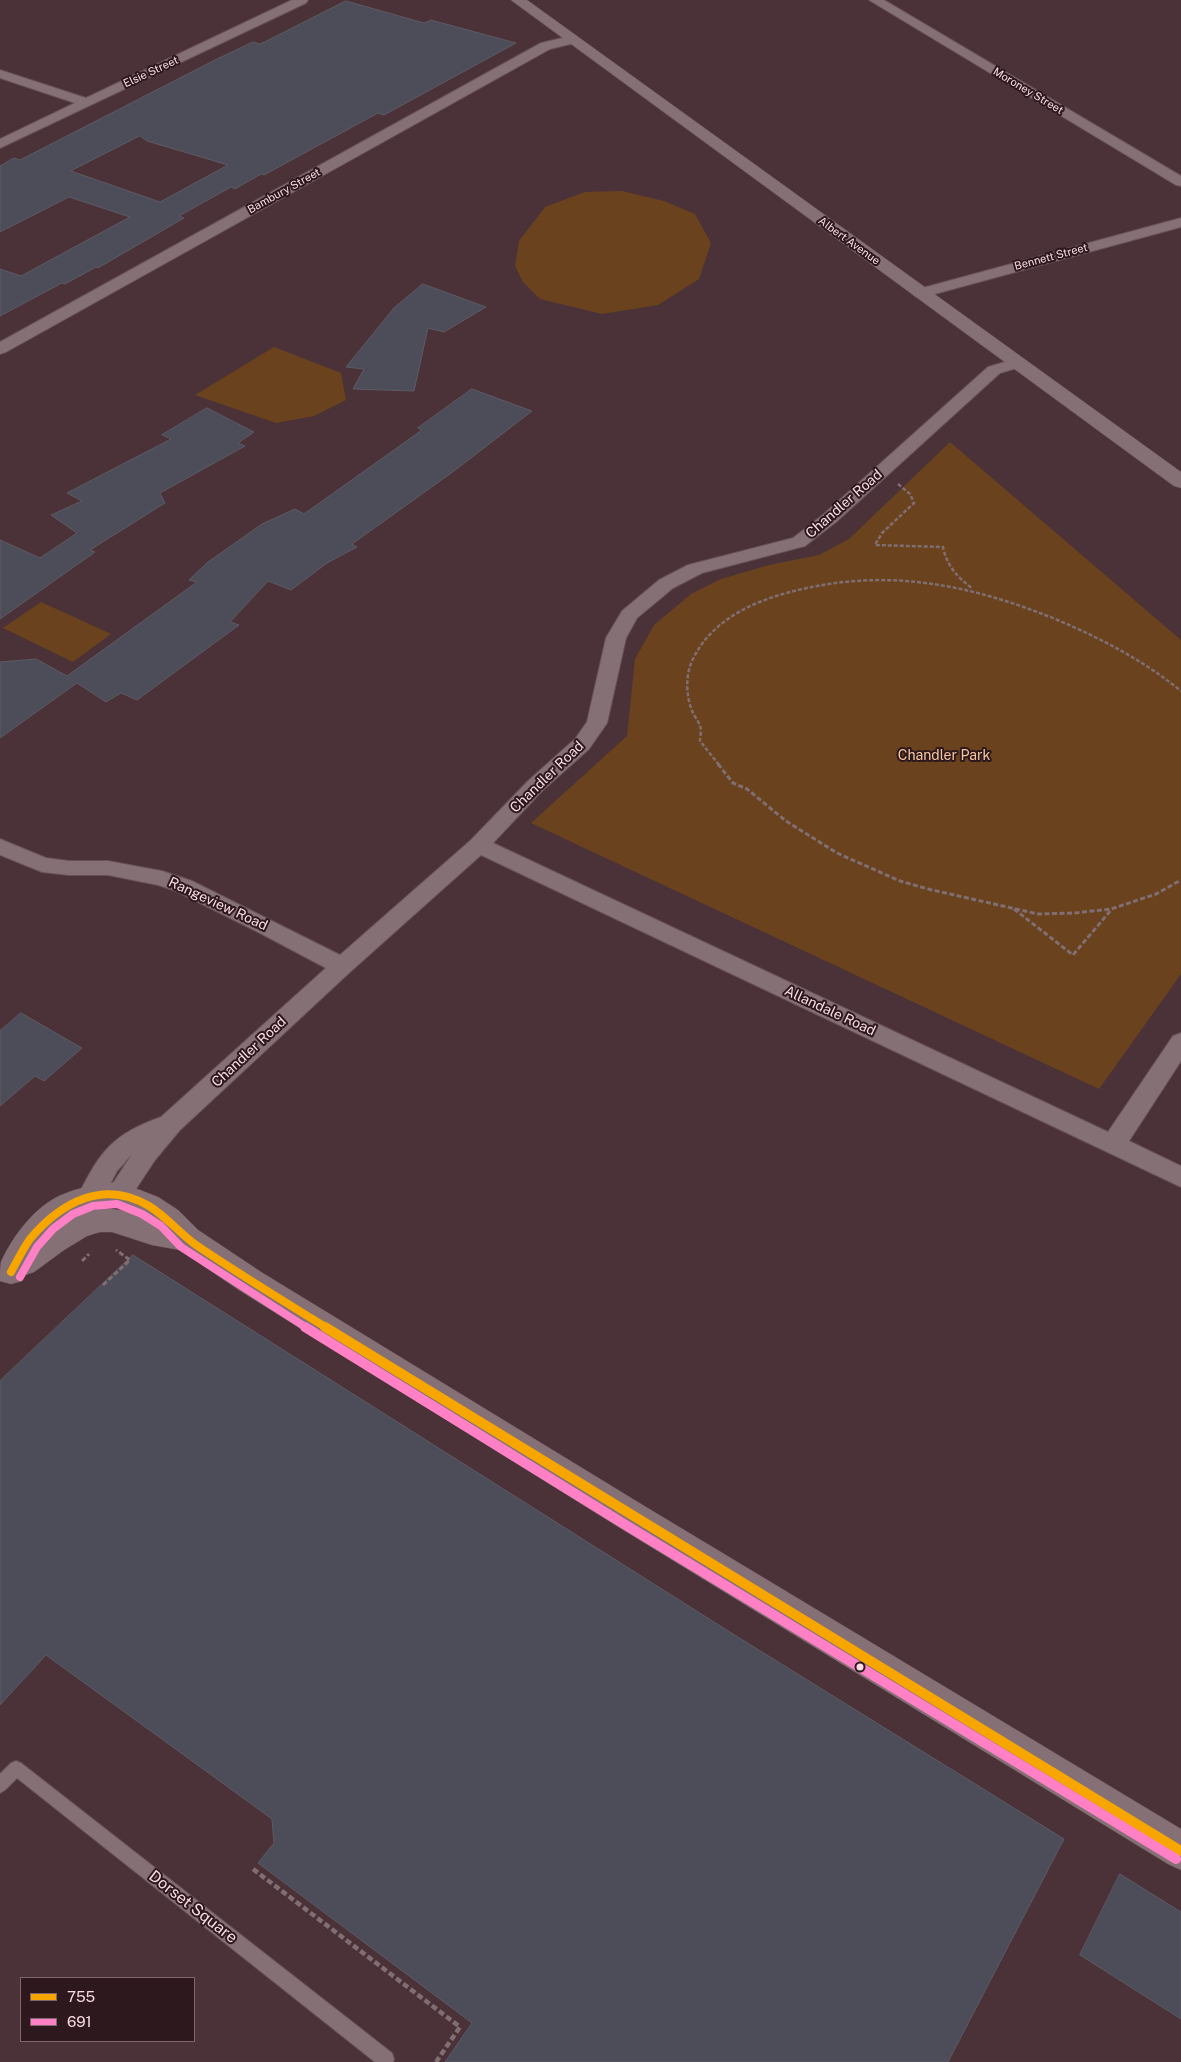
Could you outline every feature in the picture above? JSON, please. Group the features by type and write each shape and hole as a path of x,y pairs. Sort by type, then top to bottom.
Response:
{"main road":[{"name":"Albert Avenue","path":"518,0 1181,482"},
{"path":"5,1277 80,1226 102,1203 112,1220 126,1222 151,1233 186,1239 258,1286 621,1510 1181,1851"}],"street":[{"name":"Elsie Street","path":"0,144 302,0"},
{"name":"Moroney Street","path":"875,0 1181,182"},
{"name":"Bambury Street","path":"0,349 546,46 571,40"},
{"path":"0,74 86,102"},
{"name":"Bennett Street","path":"920,293 1181,222"},
{"name":"Chandler Road","path":"102,1203 171,1124 342,966 480,846 535,786 582,744 597,723 616,638 629,615 666,584 695,569 799,542 819,528 994,370 1018,363"},
{"name":"Rangeview Road","path":"0,846 42,864 69,868 108,868 162,878 184,886 266,926 342,966"},
{"name":"Allandale Road","path":"480,846 1181,1177"},
{"path":"1113,1145 1181,1042"}],"lane":[{"name":"Dorset Square","path":"0,1785 16,1768 378,2052 386,2059 383,2062"}],"path":[{"path":"877,476 900,485 910,494 914,503 906,513 879,534 875,545 943,547 946,562 960,579 976,591"},
{"path":"1181,692 1162,675 1084,631 1007,600 976,591 930,583 878,580 818,586 795,591 760,602 729,617 707,634 695,650 688,672 687,695 691,712 701,727 700,741 733,783 747,789 786,821 837,853 900,880 928,889 1038,914 1111,909 1156,894 1181,880"},
{"path":"1013,909 1073,955 1111,909"},
{"path":"104,1286 130,1260 112,1248"},
{"path":"253,1869 460,2027 436,2062"}],"green space":[{"path":"622,191 664,201 695,214 711,243 699,279 658,305 602,314 540,299 523,282 515,266 519,241 545,207 585,192"},
{"path":"274,347 341,373 346,400 314,416 276,423 195,395"},
{"name":"Chandler Park","path":"950,442 1181,640 1181,974 1099,1089 531,823 627,736 635,659 654,625 691,594 721,579 769,565 819,555 849,539"},
{"path":"41,602 111,634 73,662 3,628"}],"building":[{"path":"346,1 424,23 431,20 516,43 384,115 378,113 264,175 261,174 235,189 231,187 179,216 184,218 98,268 96,267 65,284 62,283 0,316 0,269 21,276 130,217 69,197 0,232 0,166 14,158 20,160 253,42 260,44","holes":["140,136 147,141 228,165 160,202 71,171"]},
{"path":"423,284 486,307 444,332 428,328 414,391 353,389 364,369 346,367 394,308"},
{"path":"472,389 532,411 454,471 352,544 357,547 327,563 291,590 268,581 230,622 239,625 137,700 121,693 106,702 77,683 0,738 0,662 36,659 67,676 197,582 189,580 208,562 262,524 295,509 304,514 422,430 418,428"},
{"path":"207,408 254,432 238,443 245,446 160,493 165,503 90,550 95,552 0,619 0,540 40,558 77,533 51,515 82,501 67,493 171,439 162,435"},
{"path":"21,1013 82,1048 44,1081 35,1076 0,1106 0,1031"},
{"path":"133,1255 733,1634 1064,1839 948,2062 445,2062 472,2023 258,1863 274,1843 272,1819 46,1655 0,1705 0,1381"},
{"path":"1120,1874 1181,1912 1181,2019 1080,1955"}],"transit line":[{"name":"755","path":"11,1272 29,1241 46,1222 68,1205 91,1196 119,1194 147,1205 167,1218 187,1239 250,1281 629,1515 1181,1851"},
{"name":"691","path":"20,1277 37,1247 53,1229 73,1214 93,1206 117,1204 142,1214 161,1226 181,1247 245,1290 624,1524 1176,1859"}]}
